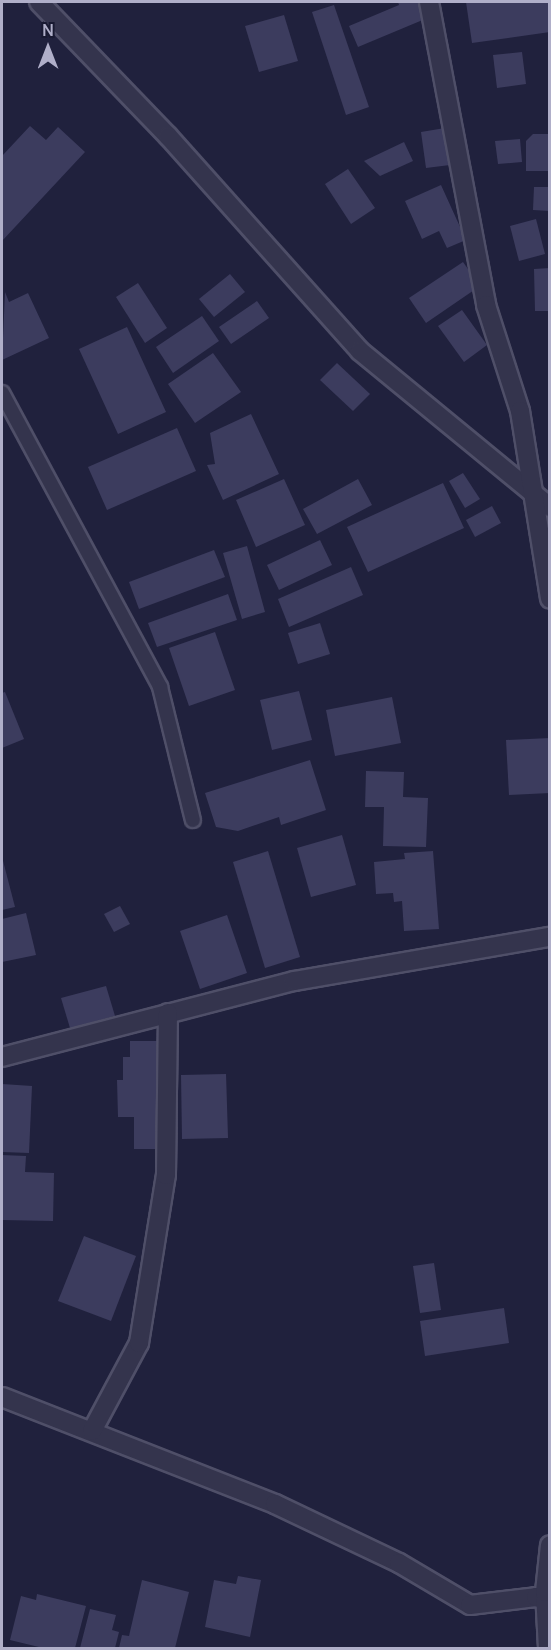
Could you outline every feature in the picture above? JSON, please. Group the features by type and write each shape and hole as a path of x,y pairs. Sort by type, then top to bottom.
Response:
{"street":[{"path":"39,2 168,136 360,351 549,507"},
{"path":"429,2 486,305 520,411 549,599"},
{"path":"2,1057 294,981 549,937"},
{"path":"92,1431 140,1343 166,1175 168,1013"},
{"path":"2,1397 275,1504 399,1563 470,1605 536,1597 549,1601"},
{"path":"548,1648 545,1592 549,1545"}],"lane":[{"path":"2,393 160,687 193,819"}],"building":[{"path":"398,2 418,2 425,19 358,47 349,26 399,5"},
{"path":"466,2 550,2 550,32 472,43"},
{"path":"334,5 369,107 346,115 312,12"},
{"path":"284,15 298,61 259,72 245,26"},
{"path":"522,52 526,84 497,88 493,55"},
{"path":"30,126 46,140 58,127 85,152 2,241 2,156"},
{"path":"445,128 450,165 426,168 421,132"},
{"path":"533,134 550,134 550,171 526,171 526,141"},
{"path":"520,139 522,162 498,164 495,141"},
{"path":"404,142 413,161 380,176 364,161"},
{"path":"348,169 375,208 351,224 325,184"},
{"path":"441,185 466,240 447,248 439,231 422,239 405,201"},
{"path":"534,187 550,187 550,211 533,210"},
{"path":"536,219 545,254 519,261 510,226"},
{"path":"463,262 480,286 426,323 409,298"},
{"path":"550,268 550,311 535,311 534,269"},
{"path":"230,274 245,292 214,317 199,299"},
{"path":"138,283 167,328 145,343 116,297"},
{"path":"5,292 9,302 28,293 49,338 2,360"},
{"path":"257,301 269,318 231,344 219,327"},
{"path":"462,310 487,345 464,362 438,326"},
{"path":"202,316 219,341 173,373 156,347"},
{"path":"127,327 166,412 118,434 79,349"},
{"path":"213,353 241,392 195,423 168,384"},
{"path":"337,363 370,394 353,411 320,380"},
{"path":"251,414 279,474 223,500 207,465 215,464 210,433"},
{"path":"177,428 196,471 107,510 88,467"},
{"path":"463,473 480,499 465,508 449,481"},
{"path":"284,479 305,525 256,547 236,500"},
{"path":"358,479 372,505 317,534 303,509"},
{"path":"443,483 464,528 368,572 347,527"},
{"path":"492,506 501,523 475,537 466,520"},
{"path":"320,540 332,565 279,590 267,565"},
{"path":"247,546 265,612 242,619 223,553"},
{"path":"214,550 225,577 139,609 129,582"},
{"path":"351,567 363,595 289,627 278,599"},
{"path":"228,594 237,620 157,647 148,623"},
{"path":"320,623 330,654 298,664 288,633"},
{"path":"215,632 235,690 189,706 169,648"},
{"path":"299,691 312,740 272,750 260,700"},
{"path":"5,692 24,739 2,748 2,693"},
{"path":"392,697 401,743 335,756 326,710"},
{"path":"550,738 550,793 509,795 506,740"},
{"path":"310,760 326,810 281,825 279,817 238,831 216,827 205,793"},
{"path":"366,771 404,772 403,797 428,798 426,847 383,846 384,807 365,807"},
{"path":"342,835 356,885 311,897 297,848"},
{"path":"268,851 300,957 265,968 233,862"},
{"path":"433,851 439,929 404,931 402,901 394,902 393,893 376,894 374,862 405,859 404,853"},
{"path":"2,857 15,907 2,910"},
{"path":"120,906 130,924 114,932 104,914"},
{"path":"26,913 36,955 2,962 2,919"},
{"path":"227,915 247,973 200,989 180,931"},
{"path":"106,986 115,1016 70,1028 61,998"},
{"path":"130,1041 158,1041 158,1149 134,1149 134,1117 118,1117 117,1080 123,1080 123,1057 130,1057"},
{"path":"226,1074 228,1138 182,1139 181,1075"},
{"path":"2,1084 32,1086 29,1153 2,1152"},
{"path":"2,1155 26,1156 25,1172 54,1173 53,1221 2,1220"},
{"path":"84,1236 136,1256 111,1321 58,1301"},
{"path":"434,1263 441,1310 420,1313 413,1266"},
{"path":"504,1308 509,1343 425,1356 420,1321"},
{"path":"238,1576 261,1580 250,1637 205,1627 214,1580 236,1584"},
{"path":"142,1580 189,1592 175,1648 119,1648 122,1635 129,1636"},
{"path":"37,1594 86,1606 75,1648 43,1648 10,1640 21,1596 36,1600"},
{"path":"90,1609 116,1615 112,1630 119,1632 115,1648 80,1648"}]}
